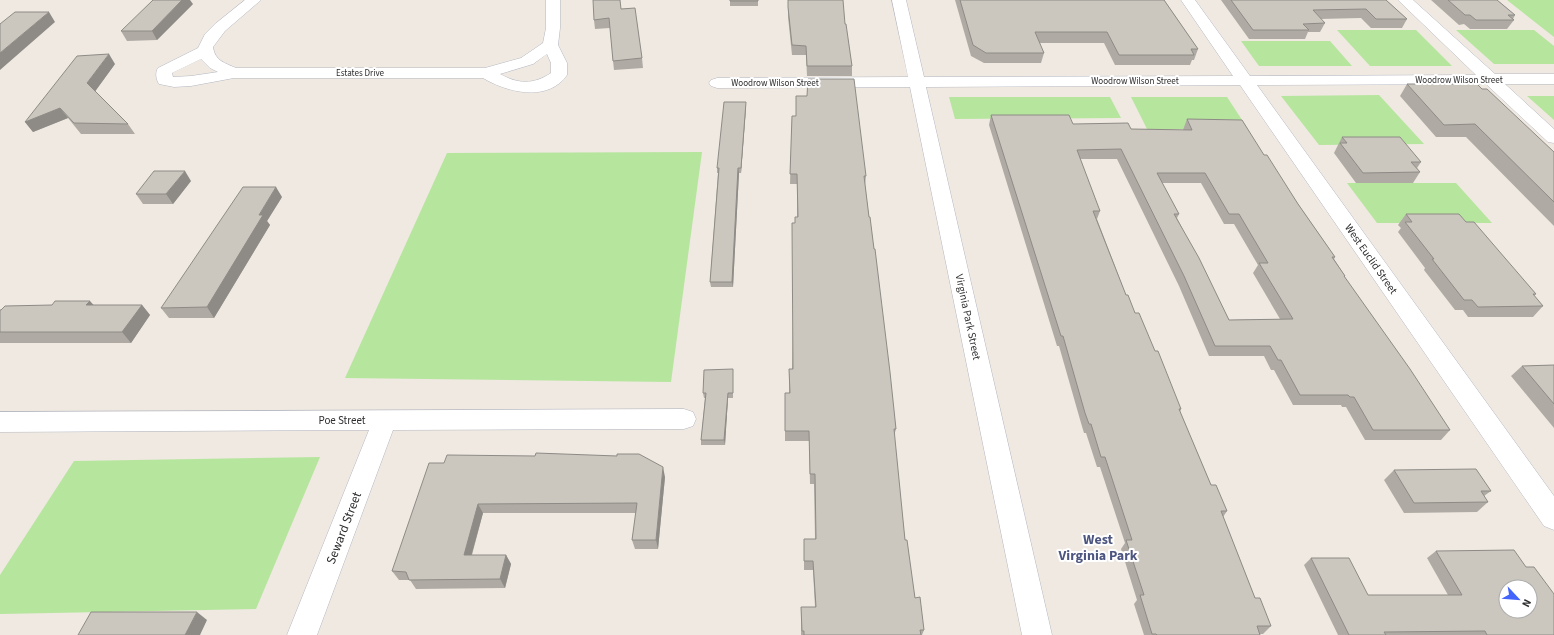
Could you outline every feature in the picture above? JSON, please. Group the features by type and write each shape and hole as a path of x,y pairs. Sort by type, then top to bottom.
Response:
{"street":[{"path":"204,51 209,39 215,32 254,0"},
{"path":"550,45 553,28 553,0"},
{"name":"Virginia Park Street","path":"900,0 1037,635"},
{"name":"West Euclid Street","path":"1188,0 1554,518"},
{"path":"1405,0 1554,138"},
{"name":"Estates Drive","path":"234,73 216,66 206,58 204,51 164,71 166,81 179,83 204,80 234,73 486,73 527,61 550,45 559,63 560,75 550,83 534,88 516,87 499,81 486,73"},
{"name":"Woodrow Wilson Street","path":"717,83 1554,79"},
{"name":"Poe Street","path":"0,422 684,419"},
{"name":"Seward Street","path":"302,635 385,420"}],"green space":[{"path":"1507,0 1554,0 1554,37"},
{"path":"1337,30 1416,30 1452,66 1370,66"},
{"path":"1456,30 1534,30 1554,46 1554,64 1494,64"},
{"path":"1241,41 1330,41 1352,66 1259,66"},
{"path":"1379,95 1424,144 1319,145 1281,96"},
{"path":"1527,96 1554,96 1554,120"},
{"path":"949,97 1110,97 1121,118 955,119"},
{"path":"1131,97 1227,97 1248,129 1147,129"},
{"path":"702,152 671,382 345,378 447,153"},
{"path":"1347,183 1456,183 1492,223 1377,223"},
{"path":"320,457 256,609 0,614 0,575 74,461"}],"building":[{"path":"153,0 182,0 152,31 121,31"},
{"path":"593,0 620,0 621,9 635,8 642,58 613,61 609,18 594,20"},
{"path":"758,0 758,1 730,1"},
{"path":"788,0 843,0 845,24 852,66 807,66 806,46 792,45"},
{"path":"960,0 1164,0 1198,49 1191,49 1194,55 1119,55 1107,32 1035,32 1044,53 986,53 973,45"},
{"path":"1231,0 1386,0 1407,19 1376,19 1366,9 1313,10 1325,23 1303,24 1309,30 1253,30"},
{"path":"1448,0 1497,0 1515,15 1508,15 1514,20 1476,20 1470,15 1465,15"},
{"path":"15,12 49,12 0,53 0,24"},
{"path":"109,54 87,83 128,124 74,123 60,108 25,122 77,56"},
{"path":"808,79 854,79 866,176 864,176 869,217 875,249 890,372 905,540 907,540 915,598 920,597 924,630 920,630 921,635 804,635 804,631 802,631 801,607 816,607 813,561 804,561 804,539 816,539 815,474 810,474 809,431 785,431 785,393 790,393 789,369 793,369 792,223 795,223 795,217 798,217 797,174 790,174 792,116 796,116 796,96 807,96"},
{"path":"1407,84 1477,84 1482,89 1487,89 1554,152 1554,202 1475,124 1444,125"},
{"path":"724,102 746,102 741,168 738,168 732,282 710,282 719,168 717,168"},
{"path":"991,115 1069,115 1073,124 1128,123 1131,129 1192,130 1187,119 1242,120 1264,155 1267,155 1298,204 1335,257 1332,257 1344,276 1410,369 1450,430 1373,430 1354,397 1350,397 1348,395 1300,395 1281,360 1278,360 1270,346 1215,346 1184,276 1121,149 1077,150 1100,211 1093,211 1126,295 1128,295 1135,313 1139,313 1155,351 1158,351 1181,409 1179,409 1211,485 1216,485 1227,511 1221,511 1255,598 1260,598 1271,626 1257,626 1260,635 1152,634 1140,595 1144,595 1126,540 1132,540 1105,457 1101,457 1091,424 1089,424 1085,413 1063,336 1061,336","holes":["1157,173 1205,173 1229,214 1239,214 1268,263 1259,263 1293,319 1229,320 1199,258 1174,214 1179,214"]},
{"path":"1342,137 1400,137 1421,162 1411,162 1420,172 1363,173 1340,143 1347,143"},
{"path":"154,171 185,171 166,194 136,194"},
{"path":"243,187 276,187 259,215 263,215 207,307 161,308"},
{"path":"1406,214 1459,214 1466,222 1474,222 1536,294 1533,294 1543,306 1478,307 1472,300 1464,300 1405,222 1412,222"},
{"path":"55,301 90,301 86,305 142,305 122,332 0,332 0,310 5,306 52,305"},
{"path":"1554,365 1554,404 1522,366"},
{"path":"733,369 733,393 728,393 724,440 701,440 706,393 703,393 704,370"},
{"path":"536,453 617,456 617,454 639,454 663,467 656,540 632,540 637,503 478,504 464,555 506,555 500,579 409,580 406,572 392,571 429,463 444,463 447,455 535,456"},
{"path":"1476,469 1491,491 1481,491 1488,502 1414,503 1394,470"},
{"path":"1514,550 1526,567 1534,567 1554,594 1554,635 1487,635 1485,631 1384,632 1386,635 1349,635 1311,558 1349,558 1368,595 1462,595 1436,551"},
{"path":"91,612 197,612 185,635 78,635"}],"district":[{"name":"West Virginia Park","path":"1098,548"}]}
